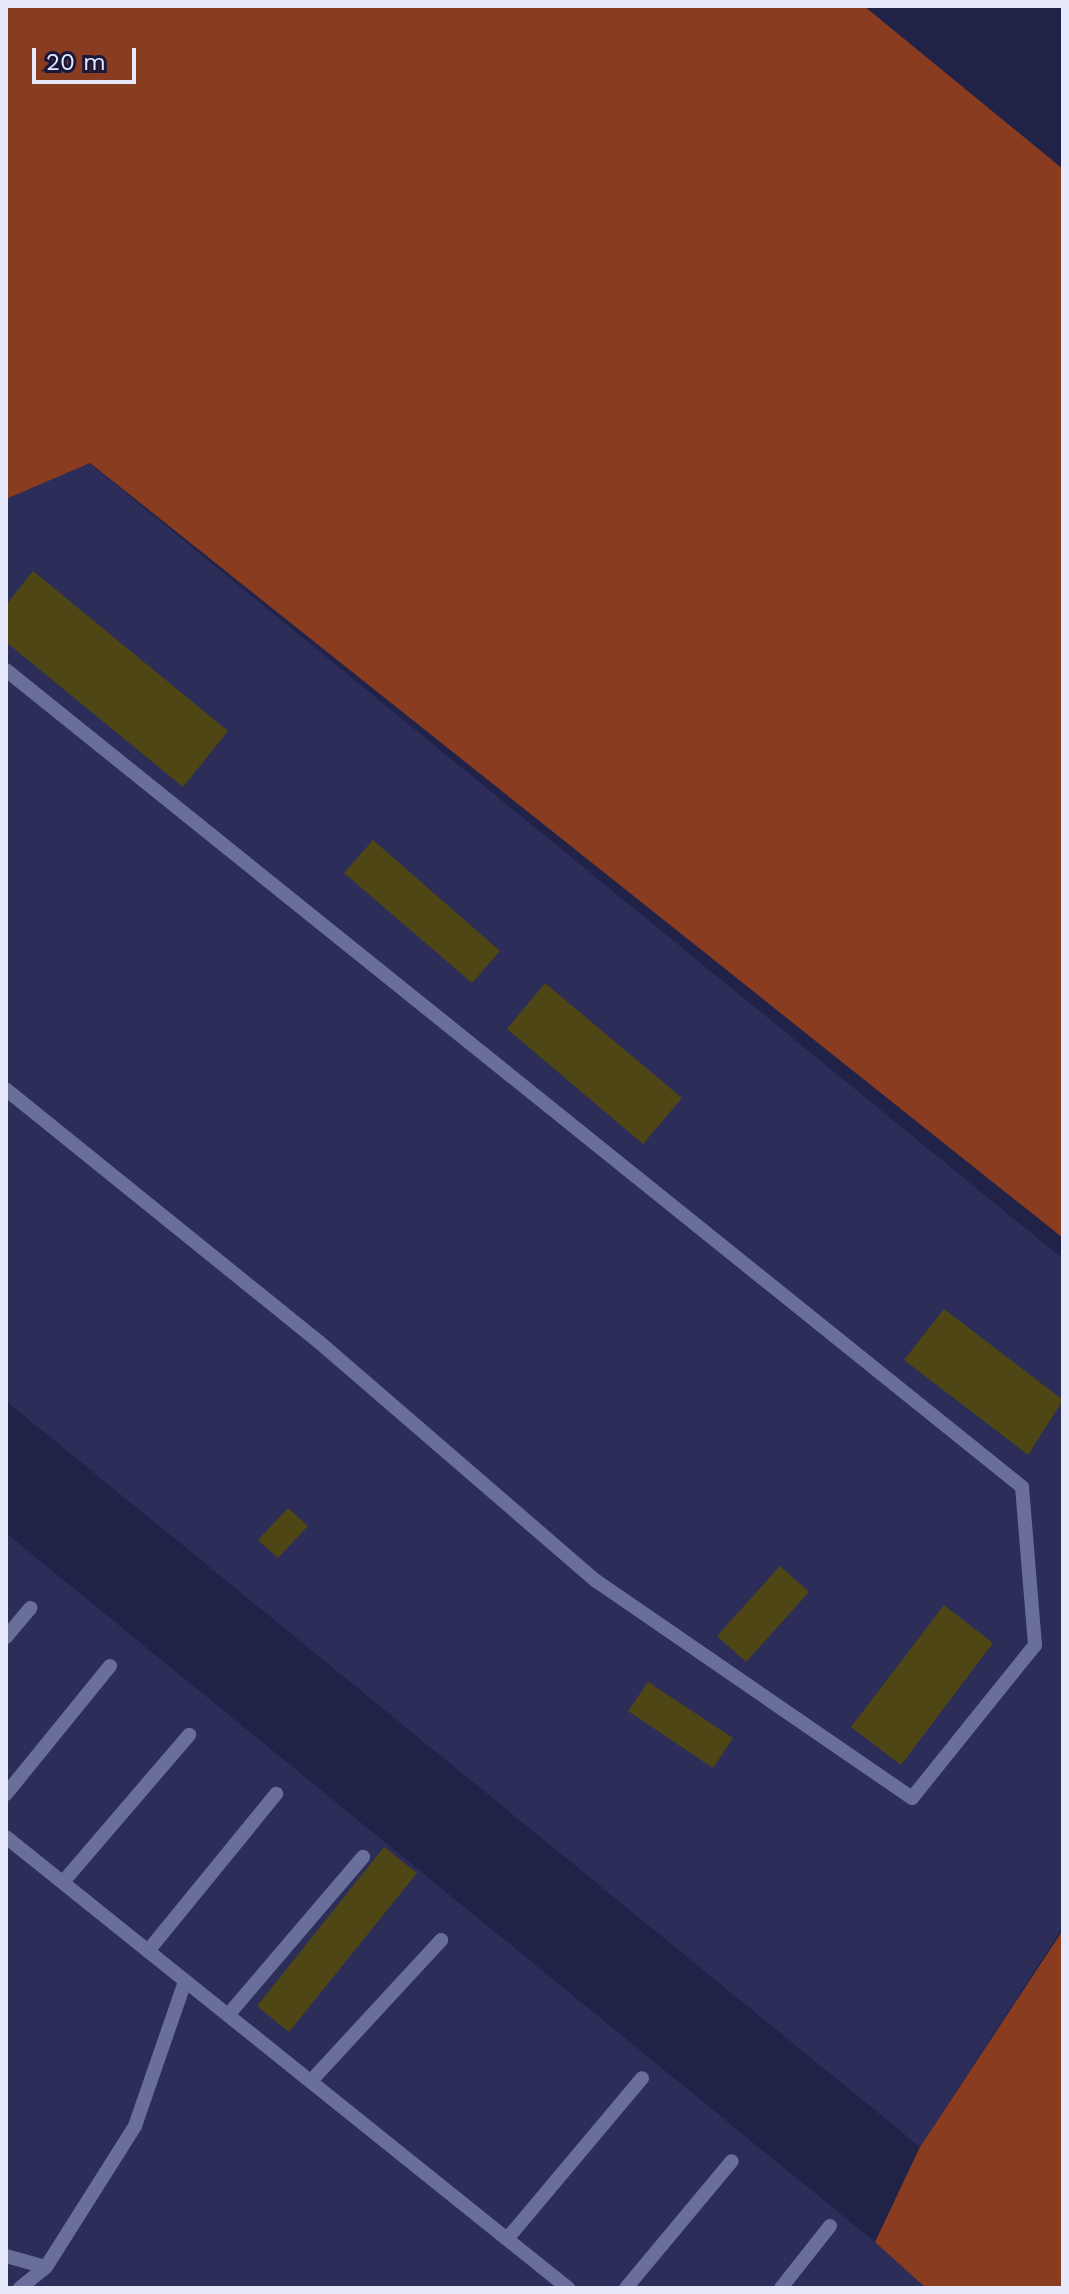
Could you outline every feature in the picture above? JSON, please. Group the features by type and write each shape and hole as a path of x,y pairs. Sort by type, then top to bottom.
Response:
{"lane":[{"path":"6,670 1022,1487 1035,1645 912,1798 596,1581 319,1342 6,1089"},
{"path":"6,1637 30,1608"},
{"path":"6,1794 110,1666"},
{"path":"63,1882 189,1735"},
{"path":"148,1951 276,1794"},
{"path":"6,1837 568,2288"},
{"path":"228,2015 363,1857"},
{"path":"311,2081 441,1940"},
{"path":"20,2288 46,2267 135,2126 185,1982"},
{"path":"507,2239 642,2078"},
{"path":"626,2288 732,2161"},
{"path":"781,2288 830,2226"},
{"path":"6,2256 46,2267"}],"shaded area":[{"path":"6,6 864,6 1063,169 1063,1238 90,463 6,499"},
{"path":"89,463 1063,1259 1063,1927 920,2147 6,1401 6,478"},
{"path":"6,1533 875,2242 931,2288 6,2288"},
{"path":"1063,1930 1063,2288 926,2288 875,2242 920,2147"}],"building":[{"path":"33,571 228,731 183,787 6,642 6,605"},
{"path":"373,840 500,951 472,983 344,873"},
{"path":"545,983 682,1098 643,1144 507,1029"},
{"path":"944,1309 1063,1400 1028,1455 904,1360"},
{"path":"288,1508 308,1526 278,1558 258,1540"},
{"path":"780,1566 809,1592 746,1662 717,1636"},
{"path":"944,1605 993,1643 901,1765 851,1727"},
{"path":"648,1682 733,1738 713,1768 628,1711"},
{"path":"384,1847 417,1873 289,2032 257,2006"}]}
